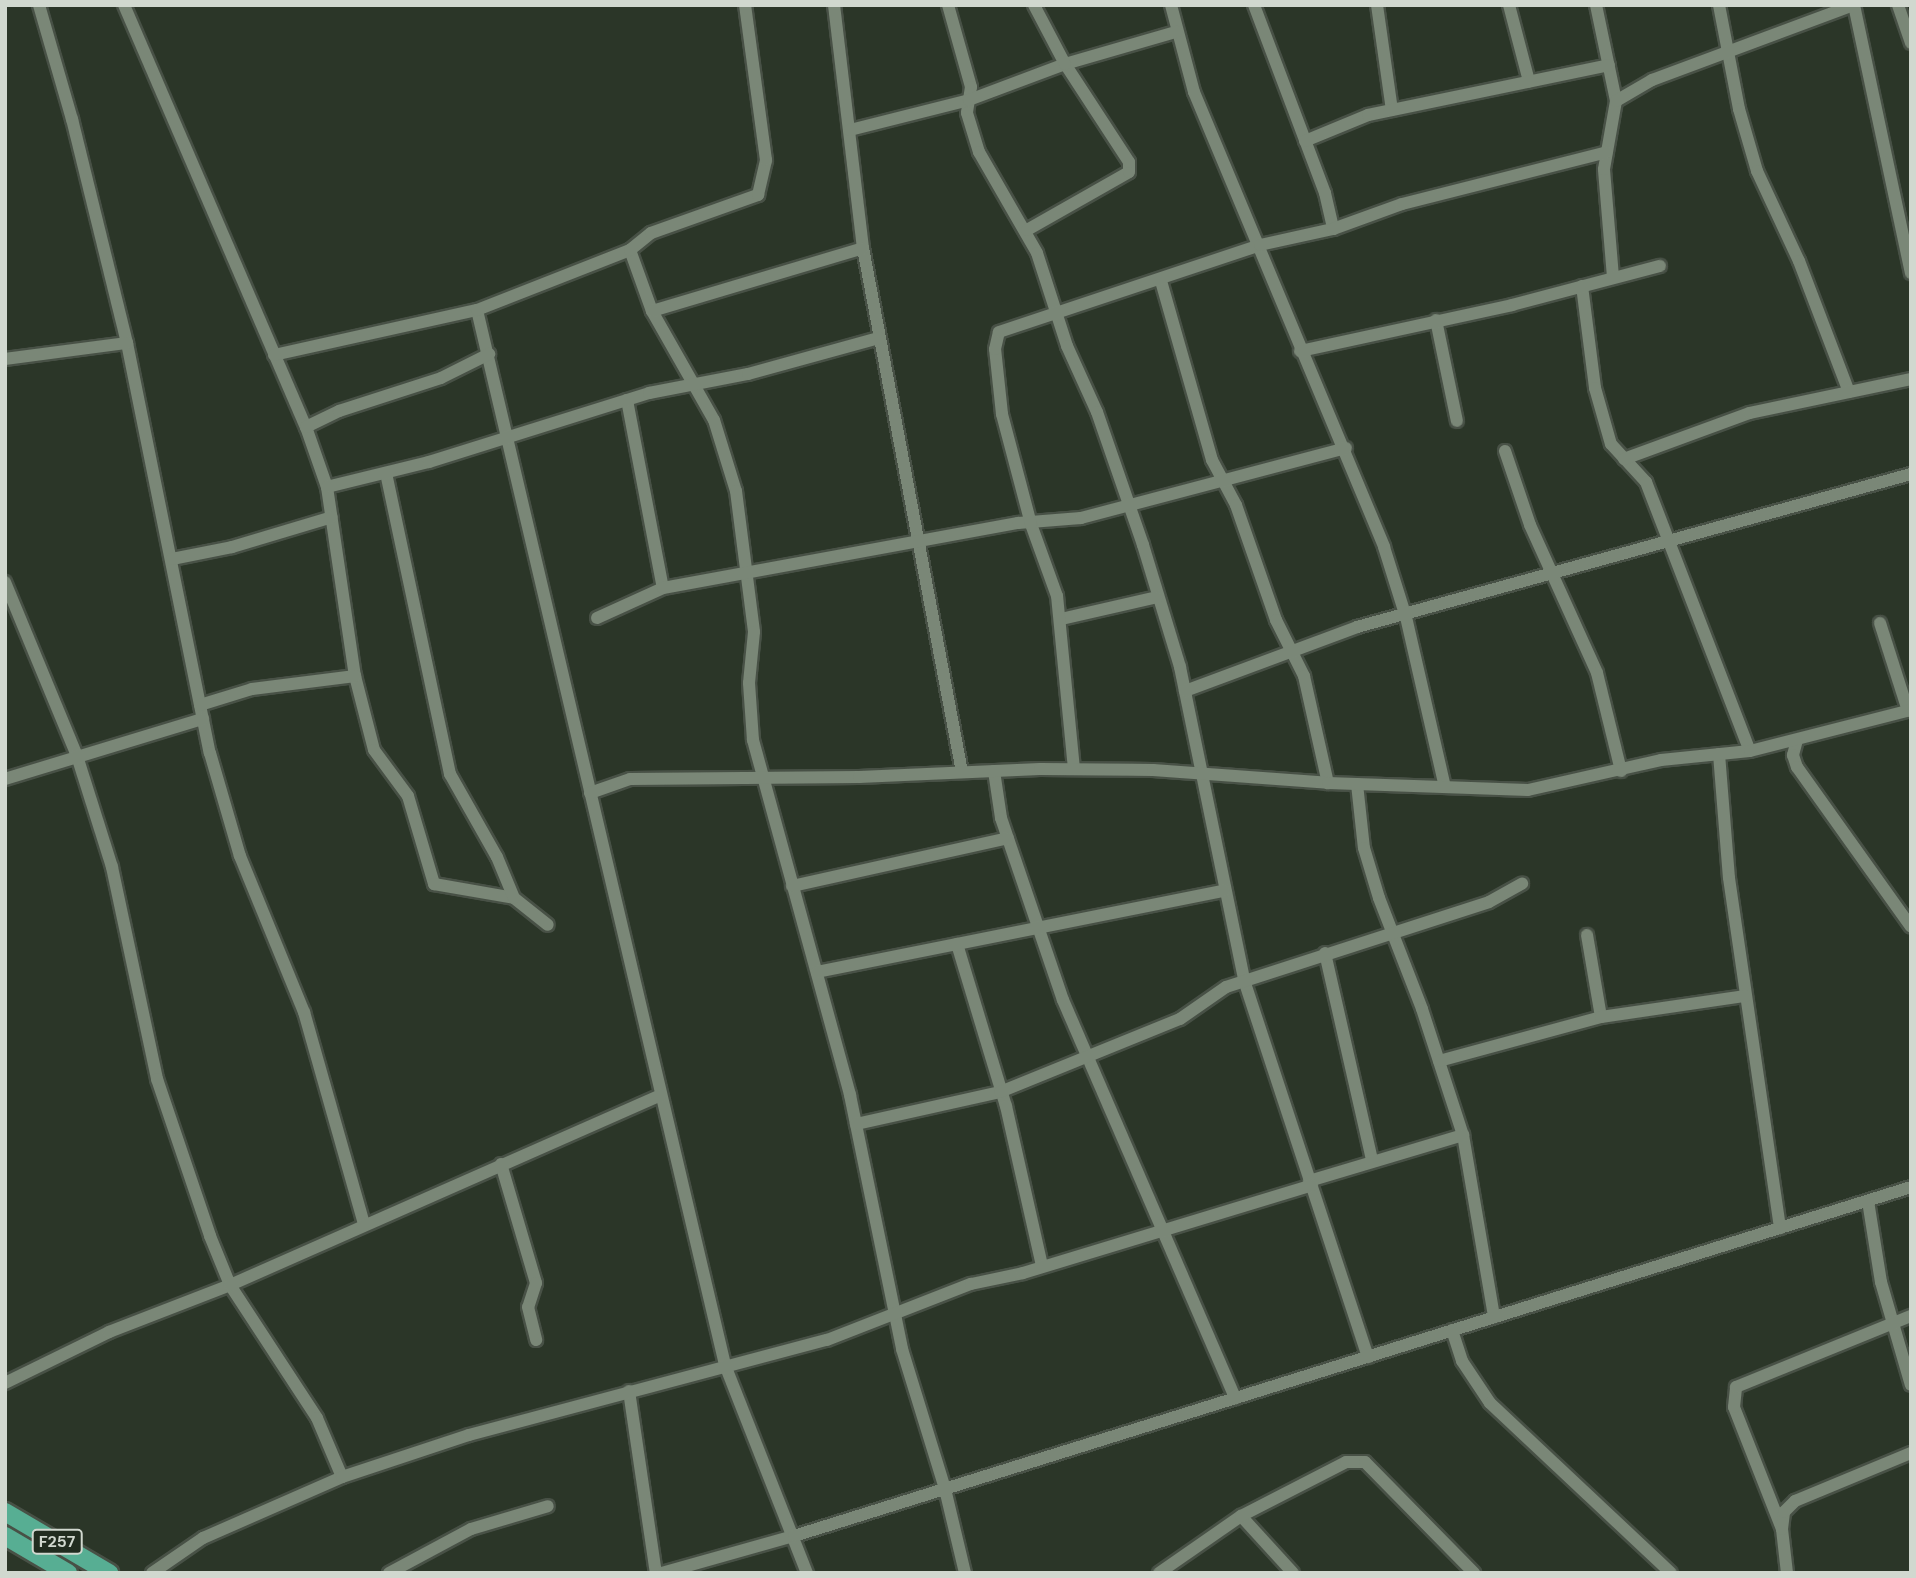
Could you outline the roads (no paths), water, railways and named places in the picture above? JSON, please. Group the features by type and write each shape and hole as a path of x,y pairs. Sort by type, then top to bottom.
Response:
{"main road":[{"name":"F257","path":"5,1512 109,1573"},
{"name":"F257","path":"5,1536 68,1573"}],"street":[{"path":"39,5 72,118 127,343 203,719 240,856 304,1012 364,1224"},
{"path":"124,5 306,427 327,487 355,676 374,750 408,796 434,884 514,898 548,925"},
{"path":"274,355 477,310 630,250 651,233 758,195 766,160 745,5"},
{"path":"834,5 863,248 921,540 962,772"},
{"path":"947,5 971,87 967,113 979,152 1027,230 1058,310 1067,346 1097,412 1157,597 1185,691 1199,773 1244,980 1368,1357"},
{"path":"1027,230 1129,172 1129,162 1065,64 1034,5"},
{"path":"1171,5 1194,92 1260,245 1300,351 1346,448 1406,617 1446,787"},
{"path":"1254,5 1305,141 1333,229"},
{"path":"1377,5 1392,110"},
{"path":"1509,5 1529,81"},
{"path":"1596,5 1616,101 1605,169 1613,277"},
{"path":"1719,5 1730,50 1739,109 1757,171 1799,261 1849,392"},
{"path":"1616,101 1652,80 1854,5 1911,273"},
{"path":"1898,5 1911,43"},
{"path":"850,130 969,100 1065,64 1177,32"},
{"path":"1305,141 1392,110 1609,65"},
{"path":"1074,769 1061,619 1047,561 1031,524 1002,414 995,349 999,332 1058,310 1161,281 1260,245 1333,229 1402,204 1607,152"},
{"path":"652,311 863,248"},
{"path":"630,250 652,311 714,420 736,491 754,632 750,683 753,740 856,1124 894,1312 945,1489 965,1573"},
{"path":"1300,351 1660,266"},
{"path":"1161,281 1222,484 1236,505 1289,650 1304,676 1328,783"},
{"path":"1582,286 1595,388 1611,444 1646,482 1750,751"},
{"path":"477,310 511,438 590,793 724,1365 807,1573"},
{"path":"1436,320 1457,421"},
{"path":"327,487 511,438 626,400 879,338"},
{"path":"5,359 127,343"},
{"path":"306,427 339,411 441,379 489,355"},
{"path":"1624,459 1750,413 1911,379"},
{"path":"626,400 663,588"},
{"path":"597,618 663,588 921,540 1128,508 1346,448"},
{"path":"1505,451 1550,571 1597,673 1621,771"},
{"path":"386,473 450,774 498,857 514,898"},
{"path":"1185,691 1289,650 1406,617 1550,571 1911,474"},
{"path":"172,559 232,547 332,517"},
{"path":"5,582 8,599 76,755 112,867 160,1091 230,1285 317,1418 342,1477"},
{"path":"1061,619 1157,597"},
{"path":"590,793 630,779 1074,769 1199,773 1328,783 1528,790 1661,760 1750,751 1910,710 1880,624"},
{"path":"200,705 252,689 355,676"},
{"path":"5,779 76,755 203,719"},
{"path":"1797,740 1793,755 1797,767 1911,927"},
{"path":"1719,754 1729,878 1780,1228"},
{"path":"994,771 1009,838 1088,1056 1159,1230 1234,1398"},
{"path":"1357,784 1364,848 1463,1135 1494,1317"},
{"path":"792,886 1009,838"},
{"path":"856,1124 1000,1092 1180,1019 1205,999 1244,980 1489,902 1522,884"},
{"path":"817,972 1224,891"},
{"path":"1587,935 1601,1017"},
{"path":"957,944 1000,1092 1042,1266"},
{"path":"1325,953 1372,1160"},
{"path":"1439,1060 1601,1017 1745,996"},
{"path":"5,1383 110,1332 230,1285 660,1095"},
{"path":"152,1573 203,1538 342,1477 469,1435 827,1339 971,1284 1042,1266 1310,1183 1372,1160 1463,1135"},
{"path":"501,1164 536,1283 528,1307 536,1340"},
{"path":"662,1573 794,1536 1911,1187"},
{"path":"1868,1200 1892,1323 1911,1385"},
{"path":"1782,1529 1734,1407 1736,1387 1911,1316"},
{"path":"1452,1330 1462,1361 1490,1403 1671,1573"},
{"path":"629,1391 656,1573"},
{"path":"1787,1573 1782,1529 1784,1513 1795,1502 1911,1453"},
{"path":"1159,1573 1241,1516 1321,1472 1346,1462 1365,1462 1474,1573"},
{"path":"389,1573 471,1529 548,1506"},
{"path":"1241,1516 1293,1573"}]}
